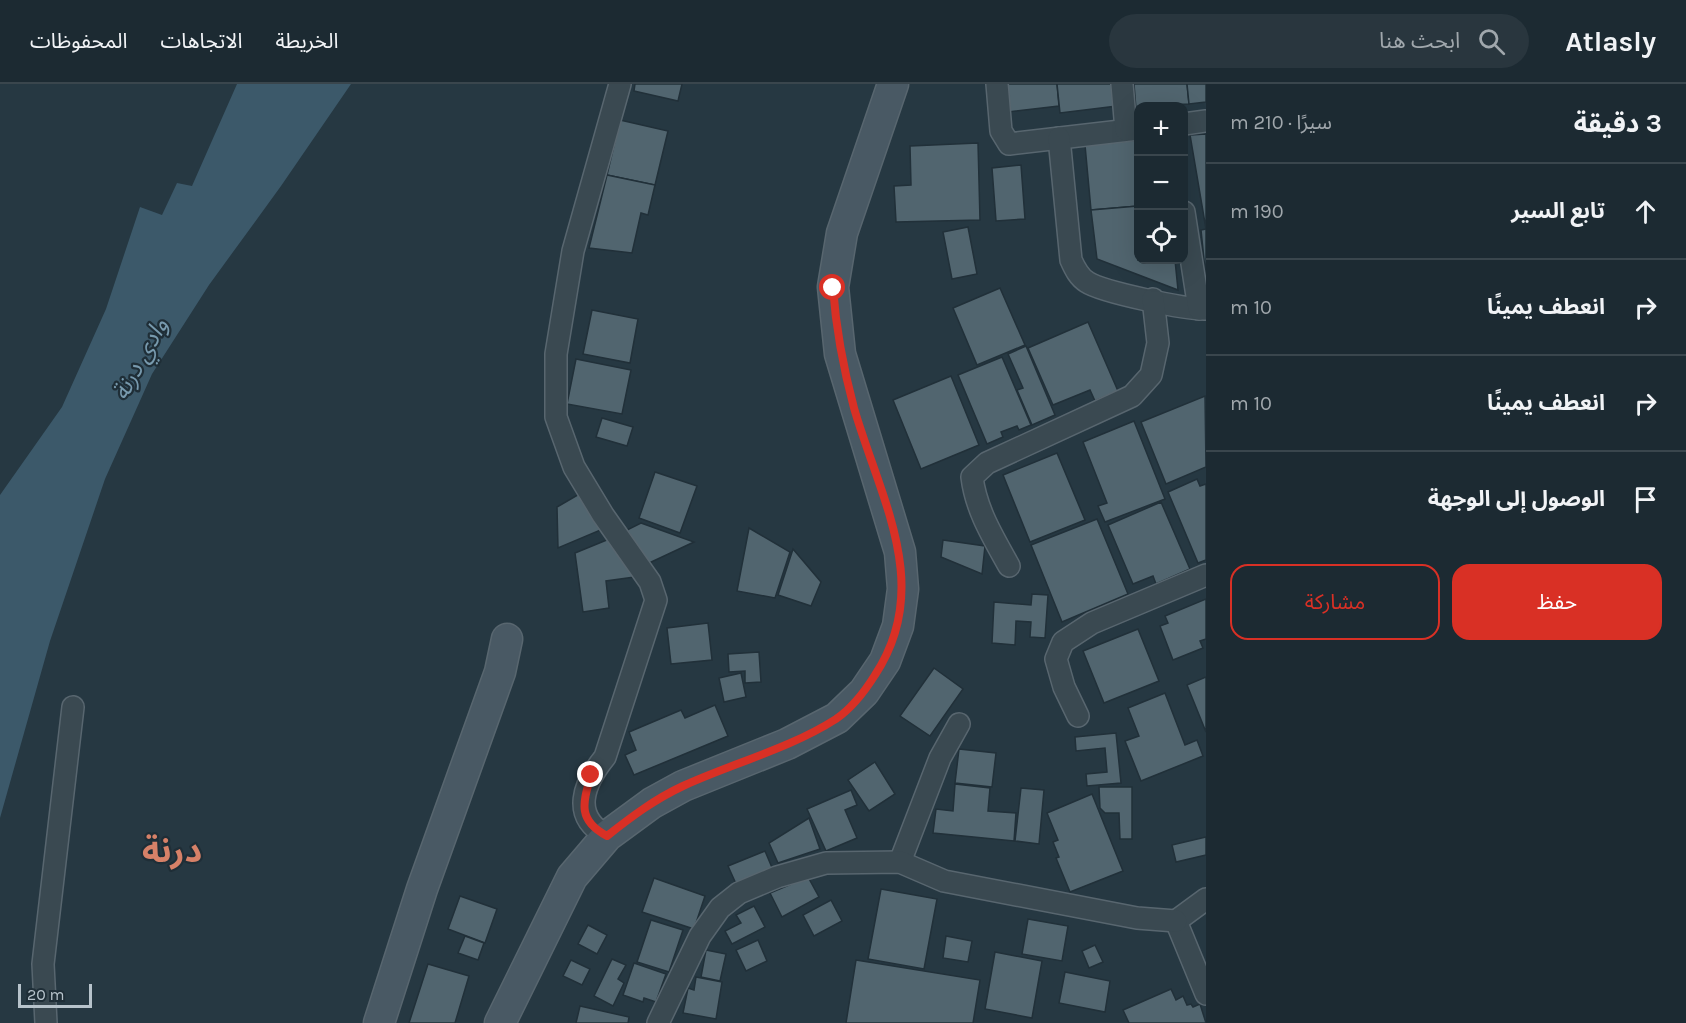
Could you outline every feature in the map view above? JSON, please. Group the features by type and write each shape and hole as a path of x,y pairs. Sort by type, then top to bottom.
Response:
{"street":[{"path":"607,836 590,824 585,813 587,790 591,775 605,758 656,600 650,582 603,515 574,467 556,417 556,354 573,251 620,84"},
{"path":"500,1023 572,877 607,836 652,803 683,786 787,744 837,718 864,692 885,661 895,635 903,589 900,552 840,354 833,288 842,234 893,84"},
{"path":"997,84 1001,131 1009,144 1132,130 1122,84"},
{"path":"1188,123 1206,121"},
{"path":"1059,138 1071,260 1078,274 1089,284 1153,300 1203,309 1188,232"},
{"path":"1009,566 974,497 972,477 987,464 1050,432 1131,396 1152,375 1158,343 1153,300"},
{"path":"1078,716 1064,687 1056,659 1063,642 1092,624 1206,575"},
{"path":"379,1023 422,889 500,672 507,639"},
{"path":"46,1023 43,963 73,707"},
{"path":"900,862 940,758 959,724"},
{"path":"658,1023 700,936 720,908 739,893 777,877 826,863 900,862 944,881 1137,918 1176,921 1206,899"},
{"path":"1176,921 1206,994"}],"water":[{"name":"وادي درنة","path":"237,84 351,84 209,285 152,374 105,479 50,641 0,818 0,495 62,407 106,309 140,207 162,215 177,183 192,186"}],"building":[{"path":"635,84 682,84 678,101 634,91"},
{"path":"1004,84 1057,84 1059,106 1008,112"},
{"path":"1057,84 1115,84 1117,106 1060,113"},
{"path":"1134,84 1187,84 1189,104 1188,102 1135,102"},
{"path":"1187,84 1206,84 1206,102 1189,104"},
{"path":"620,120 668,131 655,185 607,175"},
{"path":"1206,134 1206,229 1190,135"},
{"path":"1134,140 1134,206 1091,210 1085,145"},
{"path":"978,143 980,220 896,222 894,186 911,185 910,146"},
{"path":"1021,165 1025,219 996,221 992,168"},
{"path":"607,175 655,185 648,215 641,213 632,253 589,248"},
{"path":"1134,206 1134,264 1175,264 1178,290 1097,259 1091,210"},
{"path":"968,227 977,274 952,279 943,232"},
{"path":"1206,229 1206,279 1201,230"},
{"path":"1000,288 1025,345 977,365 953,308"},
{"path":"592,310 638,319 630,363 583,354"},
{"path":"1088,322 1118,391 1095,401 1090,390 1053,405 1028,348"},
{"path":"1026,346 1055,415 1032,425 1017,390 1023,388 1008,354"},
{"path":"1002,357 1031,425 1019,430 1017,426 1001,432 1003,437 987,444 958,375"},
{"path":"576,359 631,370 622,414 567,404"},
{"path":"951,376 979,445 921,469 893,400"},
{"path":"1205,396 1206,467 1166,484 1141,422"},
{"path":"602,418 633,427 627,446 596,437"},
{"path":"1134,421 1165,499 1105,522 1098,506 1107,503 1083,442"},
{"path":"1057,453 1085,520 1030,542 1003,475"},
{"path":"655,472 697,486 680,533 639,518"},
{"path":"1197,479 1200,486 1206,484 1206,560 1198,563 1168,492"},
{"path":"581,493 603,529 558,548 557,507"},
{"path":"1161,502 1190,569 1156,584 1153,576 1133,584 1108,525"},
{"path":"1097,519 1128,594 1062,622 1031,545"},
{"path":"641,523 694,542 647,564 627,530"},
{"path":"749,528 790,552 775,598 737,591"},
{"path":"614,537 642,576 606,581 609,608 583,612 575,553"},
{"path":"943,540 985,546 982,574 941,557"},
{"path":"793,549 821,582 811,606 778,595"},
{"path":"1032,594 1048,595 1045,638 1030,637 1031,622 1016,621 1015,645 992,643 994,602 1031,605"},
{"path":"1206,599 1206,639 1200,641 1203,648 1173,660 1160,626 1168,623 1165,616"},
{"path":"708,623 712,660 671,664 667,628"},
{"path":"1138,629 1159,681 1104,703 1083,651"},
{"path":"759,652 761,682 745,683 745,671 729,672 728,654"},
{"path":"934,668 963,689 930,736 900,716"},
{"path":"741,673 746,697 724,702 719,678"},
{"path":"1206,677 1206,732 1187,685"},
{"path":"1165,693 1185,745 1197,740 1203,756 1141,781 1125,741 1139,736 1128,708"},
{"path":"715,705 728,736 634,775 625,755 636,750 629,732 681,710 685,718"},
{"path":"1116,733 1121,783 1087,786 1086,774 1107,772 1105,748 1076,751 1075,737"},
{"path":"959,749 996,753 992,787 955,783"},
{"path":"875,762 895,794 869,811 848,780"},
{"path":"955,784 990,788 988,811 1016,813 1014,841 933,833 936,809 953,811"},
{"path":"1099,787 1132,787 1132,839 1120,839 1119,813 1105,813 1100,808"},
{"path":"1021,788 1044,790 1039,844 1015,841"},
{"path":"851,790 857,805 845,810 857,838 826,851 807,809"},
{"path":"1092,794 1123,871 1070,892 1056,858 1059,857 1053,842 1058,840 1047,813"},
{"path":"809,818 820,849 778,863 769,843"},
{"path":"1206,837 1206,855 1176,862 1172,845"},
{"path":"765,851 773,870 737,886 728,866"},
{"path":"808,877 819,897 782,917 770,893"},
{"path":"654,878 705,896 694,929 642,912"},
{"path":"881,889 937,899 924,969 868,959"},
{"path":"460,896 497,909 485,943 448,929"},
{"path":"831,900 842,921 814,936 803,915"},
{"path":"754,906 765,927 732,944 725,931 741,923 736,915"},
{"path":"1028,919 1068,926 1062,961 1022,954"},
{"path":"651,920 683,930 669,972 637,962"},
{"path":"588,925 607,935 597,954 578,944"},
{"path":"465,936 484,943 478,960 458,953"},
{"path":"946,936 972,941 968,962 943,958"},
{"path":"758,940 767,961 746,971 736,950"},
{"path":"1095,945 1103,962 1089,968 1082,951"},
{"path":"706,950 726,954 720,981 701,977"},
{"path":"995,952 1042,961 1032,1018 985,1009"},
{"path":"612,959 626,965 618,979 624,983 613,1006 594,996"},
{"path":"571,960 590,969 582,985 563,976"},
{"path":"856,960 980,980 973,1023 846,1023"},
{"path":"634,963 666,974 656,1002 644,998 643,1002 623,995"},
{"path":"428,964 469,976 455,1023 409,1023"},
{"path":"1065,972 1110,981 1105,1012 1059,1003"},
{"path":"696,977 722,982 716,1019 683,1013 688,988 694,990"},
{"path":"1171,989 1176,1000 1183,996 1187,1005 1191,1004 1193,1007 1200,1004 1206,1023 1129,1023 1123,1010"},
{"path":"580,1006 629,1017 628,1023 576,1023"}],"district":[{"name":"درنة","path":"172,851"}],"route":[{"path":"591,775 584,802 585,813 590,824 607,836 652,803 683,786 787,744 837,718 864,692 885,661 898,626 903,589 900,552 855,410 840,354 833,288"}]}
